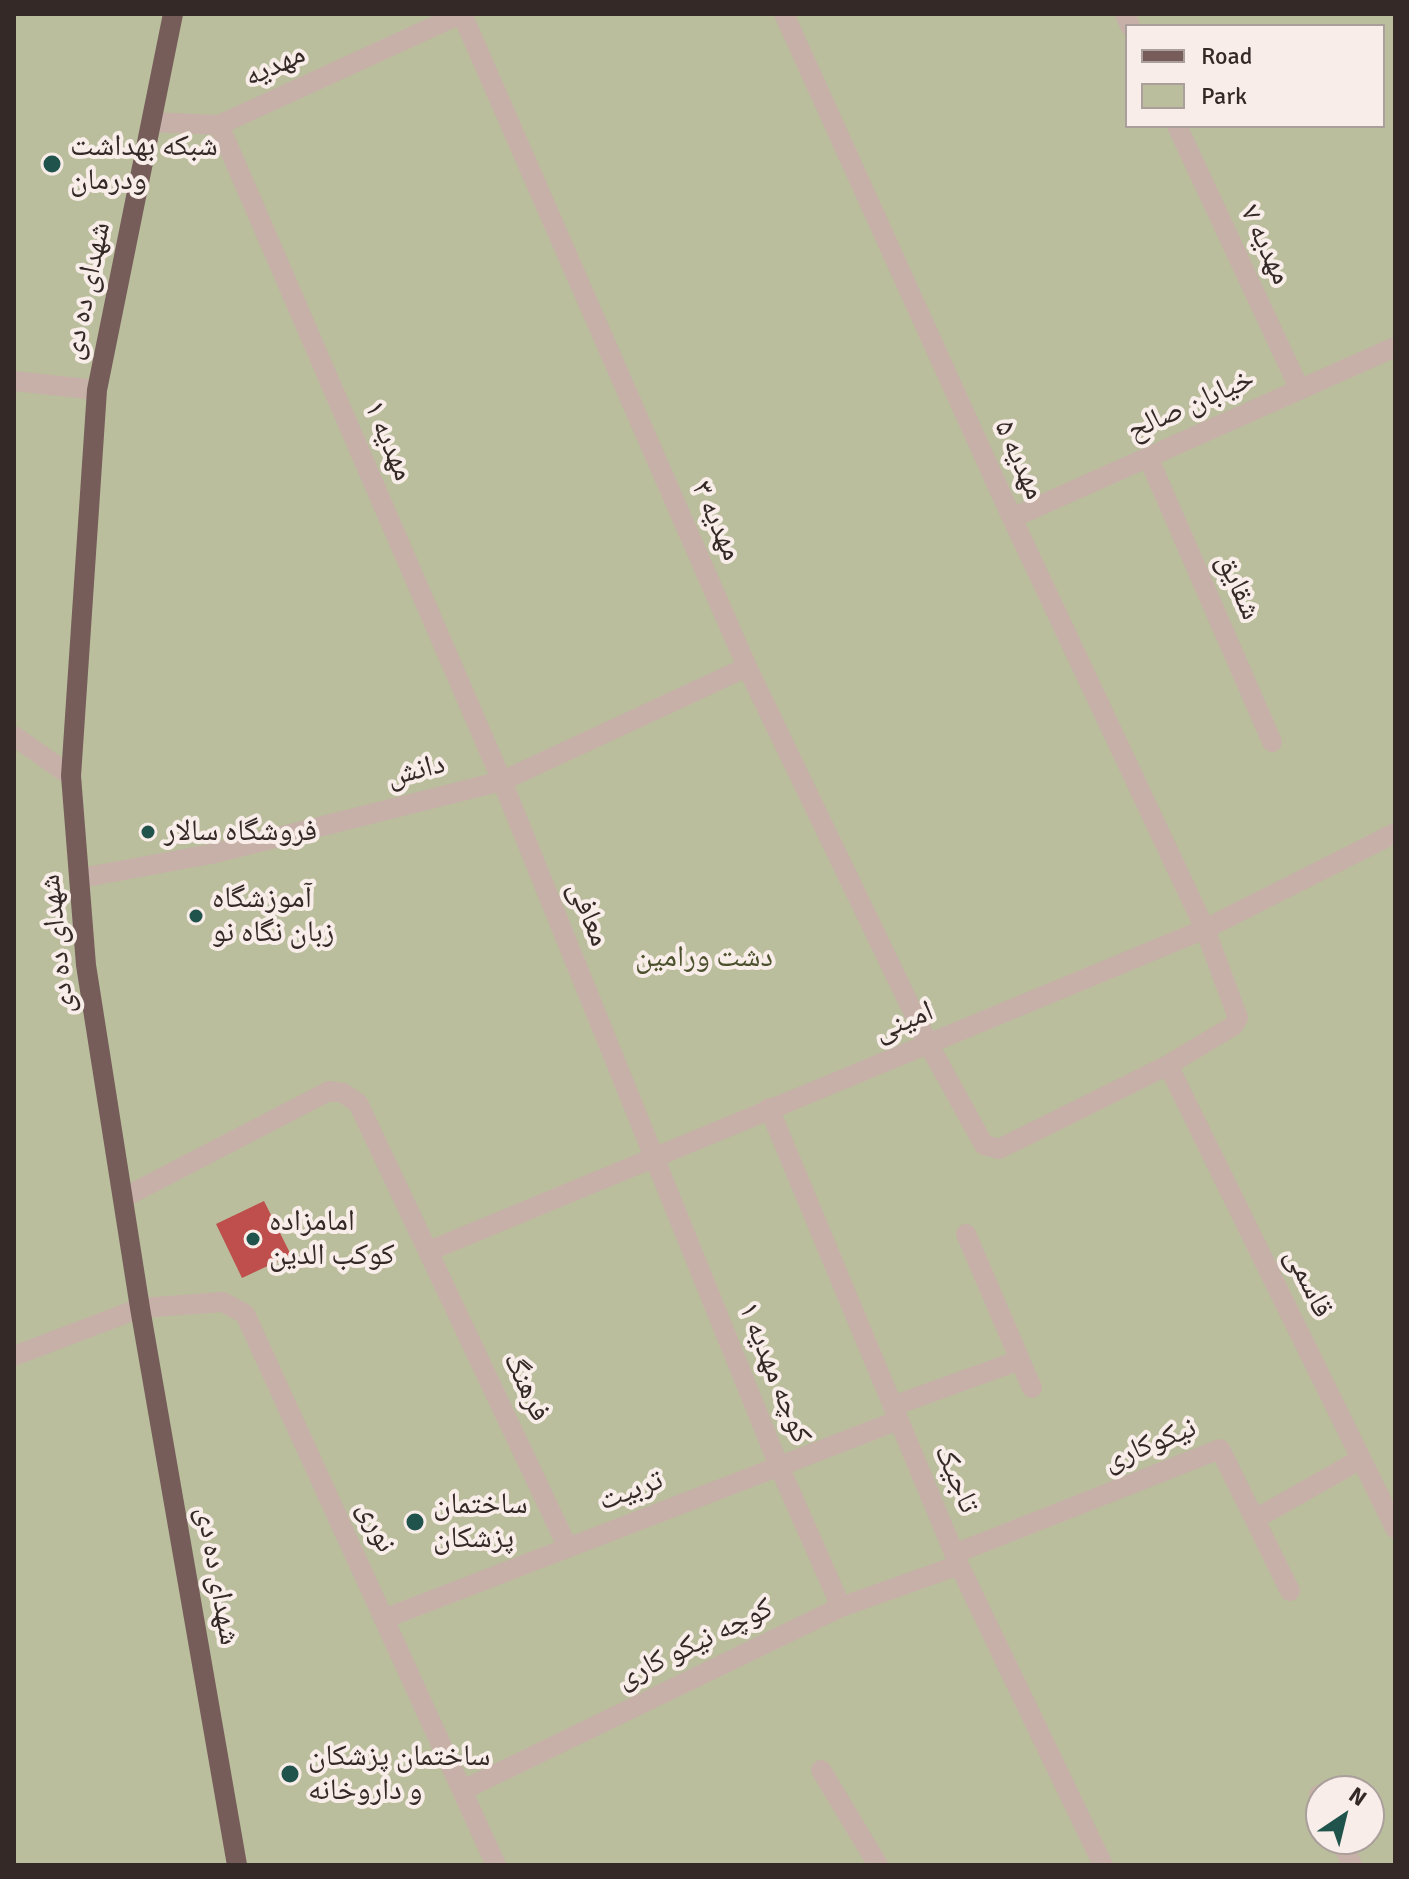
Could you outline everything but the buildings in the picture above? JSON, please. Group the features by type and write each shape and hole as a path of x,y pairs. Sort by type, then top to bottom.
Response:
{"main road":[{"name":"شهدای ده دی","path":"173,14 97,390 71,776 86,965 140,1308 237,1865"}],"street":[{"name":"مهدیه","path":"152,122 219,125 461,14"},
{"name":"مهدیه ۳","path":"461,14 747,667 929,1045 984,1145 999,1149 1168,1065"},
{"name":"مهدیه ۵","path":"784,14 1012,518 1205,929 1238,1018 1233,1026 1168,1065"},
{"name":"مهدیه ۱","path":"219,125 502,781"},
{"name":"مهدیه ۷","path":"1178,128 1300,390"},
{"name":"خیابان صالح","path":"1012,518 1395,347"},
{"path":"14,381 97,390"},
{"name":"شقایق","path":"1148,457 1272,742"},
{"name":"دانش","path":"81,878 211,854 502,781 747,667"},
{"path":"14,736 71,776"},
{"name":"معافی","path":"502,781 656,1159"},
{"name":"امینی","path":"429,1251 1205,929 1395,833"},
{"name":"قاسمی","path":"1168,1065 1395,1528"},
{"name":"فرهنگ","path":"123,1198 329,1091 343,1093 358,1103 568,1548"},
{"name":"تاجیک","path":"769,1108 957,1560 1103,1865"},
{"name":"کوچه مهدیه ۱","path":"656,1159 779,1466 841,1607"},
{"path":"966,1234 1032,1388"},
{"name":"نوری","path":"14,1356 140,1308 223,1302 245,1314 496,1865"},
{"name":"تربیت","path":"386,1618 779,1466 1020,1360"},
{"name":"نیکوکاری","path":"957,1560 1213,1449 1224,1453 1290,1591"},
{"path":"1257,1518 1361,1459"},
{"name":"کوچه نیکو کاری","path":"463,1790 841,1607 957,1560"},
{"path":"821,1770 878,1865"}],"green space":[{"name":"دشت ورامین","path":"14,14 1395,14 1395,1865 14,1865"}],"place":[{"name":"شبکه بهداشت ودرمان","path":"52,164"},
{"name":"فروشگاه سالار","path":"148,832"},
{"name":"آموزشگاه زبان نگاه نو","path":"196,916"},
{"name":"امامزاده کوکب الدین","path":"253,1239"},
{"name":"ساختمان پزشکان","path":"415,1522"},
{"name":"ساختمان پزشکان و داروخانه","path":"290,1774"}]}
